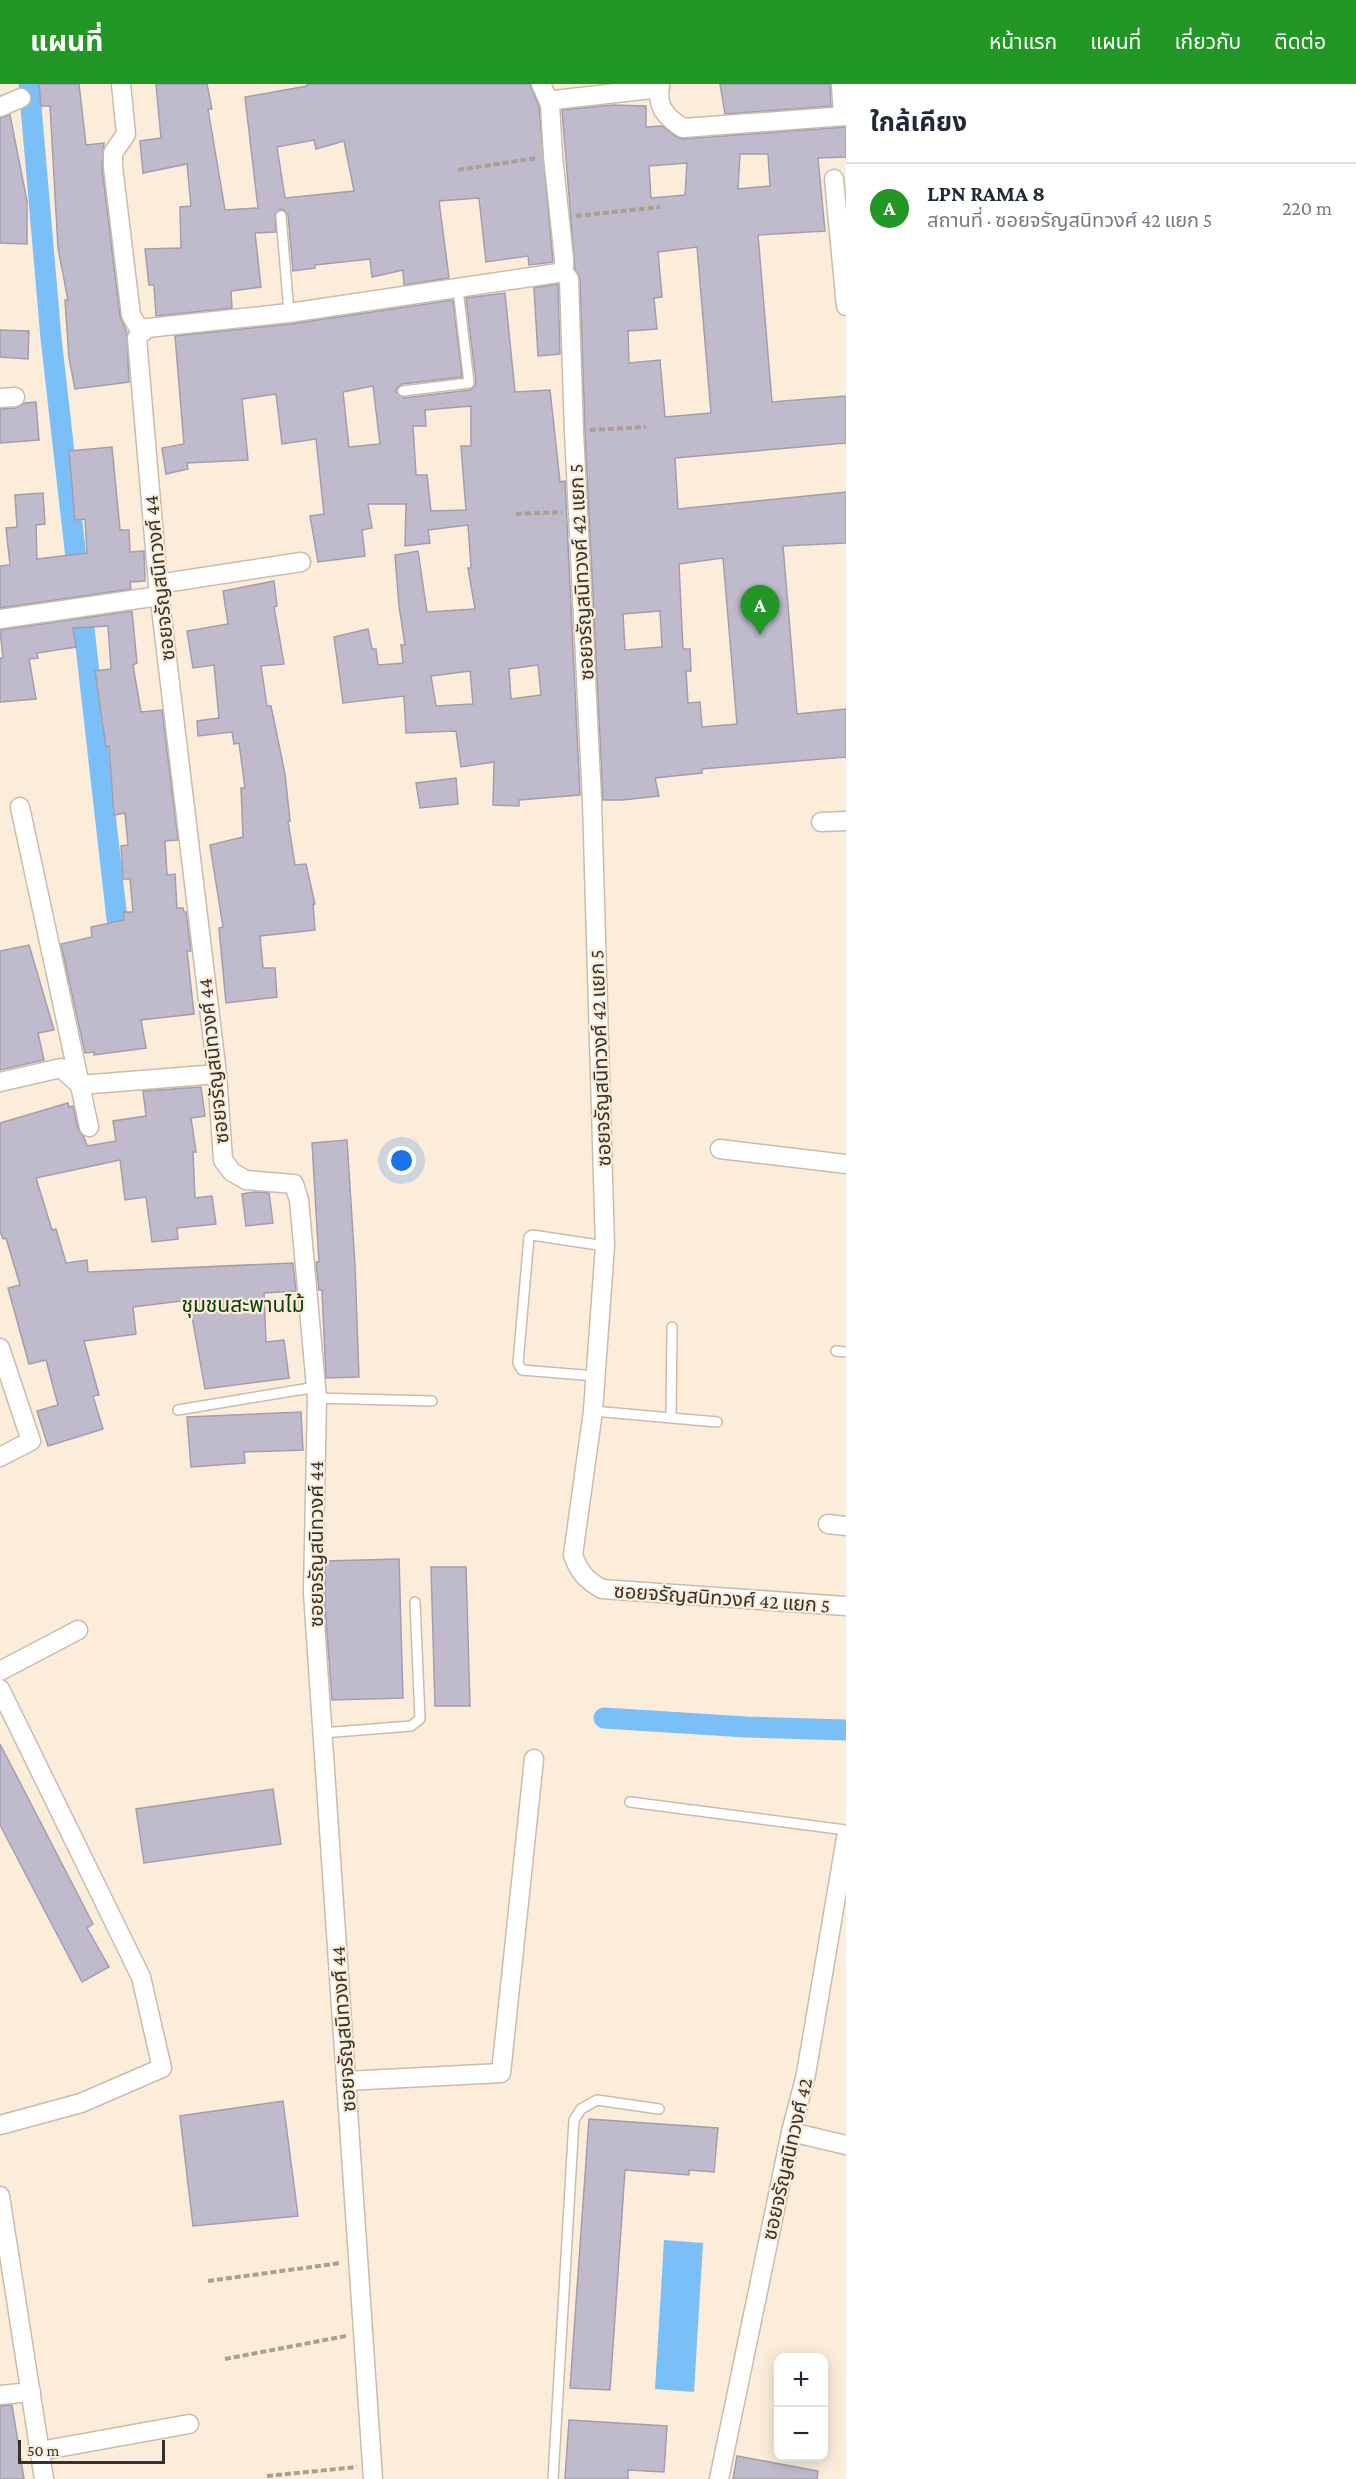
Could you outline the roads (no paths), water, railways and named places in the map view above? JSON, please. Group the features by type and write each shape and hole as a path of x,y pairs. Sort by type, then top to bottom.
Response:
{"street":[{"path":"121,84 126,134 113,153 113,167 131,315 141,332 147,328 289,313 553,275 562,271 564,259 550,104 541,84"},
{"path":"550,104 554,100 660,86 660,107 669,119 682,128 844,116 841,84"},
{"path":"0,106 21,98"},
{"path":"834,179 846,306"},
{"name":"ซอยจรัญสนิทวงศ์ 42 แยก 5","path":"562,271 569,279 592,801 605,1246 593,1411 573,1555 587,1580 602,1589 846,1606"},
{"name":"ซอยจรัญสนิทวงศ์ 44","path":"141,332 137,338 159,590 217,1074 223,1160 232,1172 246,1180 294,1184 299,1200 317,1392 313,1593 373,2472"},
{"path":"0,619 84,605 301,562"},
{"path":"20,807 89,1127"},
{"path":"821,822 846,821"},
{"path":"0,1082 62,1068 80,1085 217,1074"},
{"path":"720,1149 846,1164"},
{"path":"0,1348 31,1441 0,1457"},
{"path":"0,1671 78,1630"},
{"path":"0,1689 141,1977 162,2068 81,2103 0,2125"},
{"path":"346,2081 501,2073 534,1759"},
{"name":"ซอยจรัญสนิทวงศ์ 42","path":"719,2479 791,2132 806,2074 846,1838"},
{"path":"791,2132 846,2145"},
{"path":"0,2196 7,2284 31,2392 44,2479"},
{"path":"0,2395 31,2392"},
{"path":"40,2451 189,2424"}],"lane":[{"path":"281,216 289,313"},
{"path":"403,391 469,383 458,289"},
{"path":"596,1376 522,1370 518,1363 529,1237 532,1235 605,1246"},
{"path":"671,1418 672,1327"},
{"path":"178,1410 317,1392 432,1401"},
{"path":"593,1411 717,1422"},
{"path":"322,1732 411,1726 420,1719 415,1602"},
{"path":"630,1802 846,1830"},
{"path":"553,2479 574,2120 581,2109 597,2100 659,2109"}],"water":[{"path":"664,2240 703,2243 694,2392 655,2389"}],"waterway":[{"path":"29,84 51,338 117,919"},
{"path":"604,1718 746,1727 846,1730"}],"place":[{"name":"LPN RAMA 8","path":"760,635"}],"district":[{"name":"ชุมชนสะพานไม้","path":"243,1305"}]}
